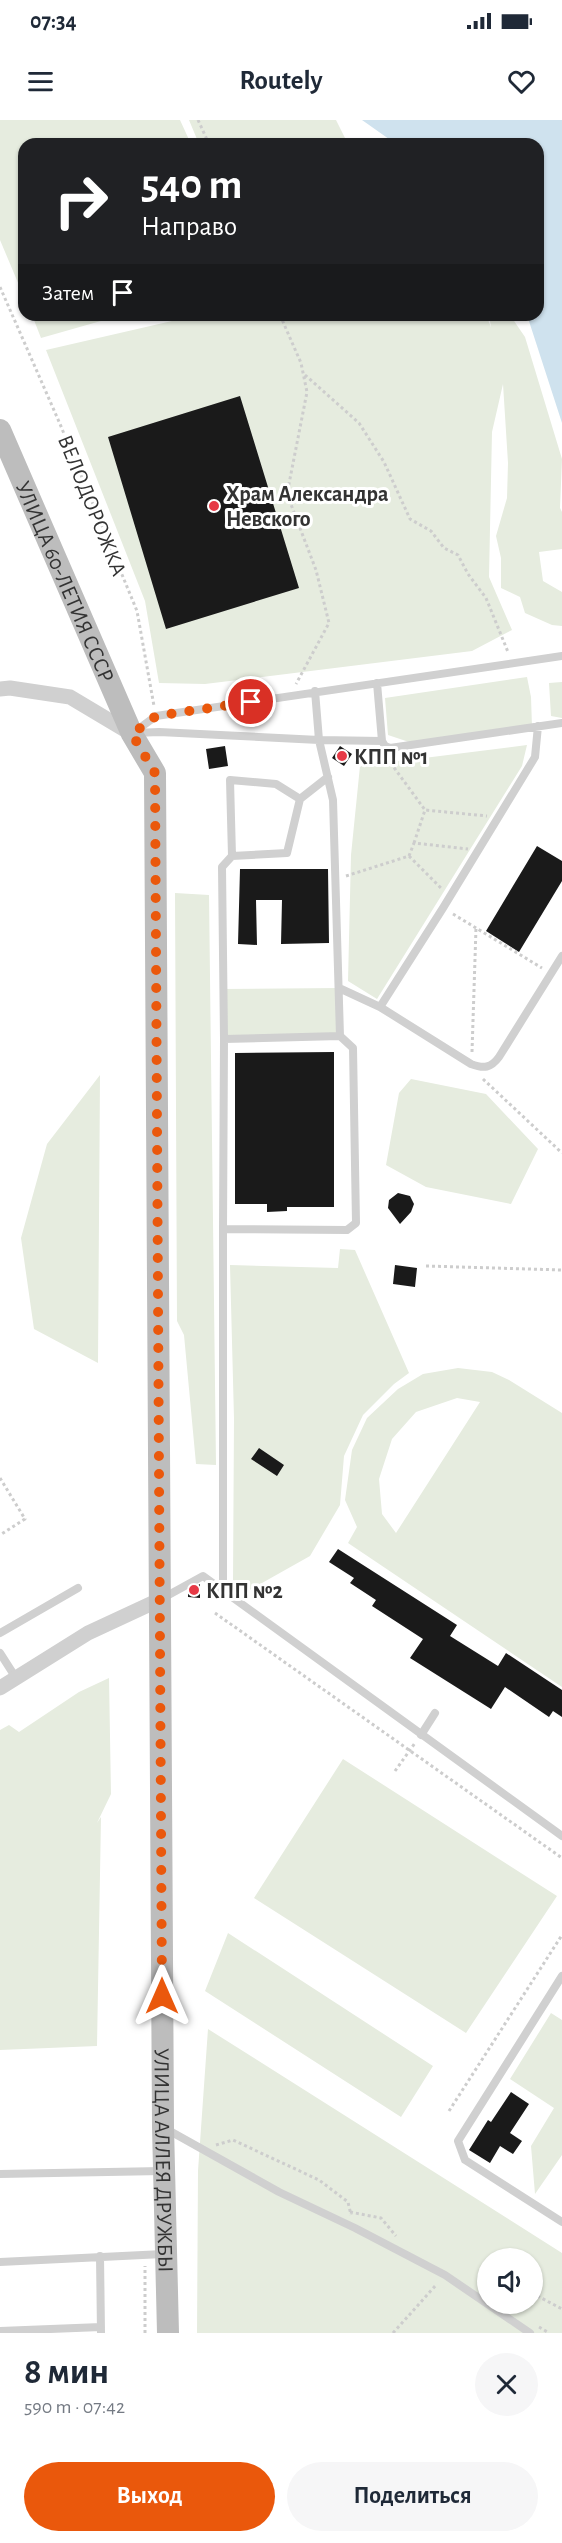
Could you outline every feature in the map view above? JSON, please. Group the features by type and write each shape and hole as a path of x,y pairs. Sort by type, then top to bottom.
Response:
{"main road":[{"name":"УЛИЦА 60-ЛЕТИЯ СССР","path":"2,439 132,734"},
{"name":"УЛИЦА АЛЛЕЯ ДРУЖБЫ","path":"132,734 155,773 162,2127 168,2333"}],"street":[{"path":"0,689 10,688 70,697 132,734"},
{"path":"0,1688 88,1633 159,1600"}],"lane":[{"path":"132,734 156,716 562,656"},
{"path":"376,683 382,741 390,748 562,723"},
{"path":"315,691 319,740 333,800 340,1036"},
{"path":"380,1006 450,897 535,757 538,726"},
{"path":"132,734 159,732 382,741"},
{"path":"232,856 287,853 300,799 328,777"},
{"path":"223,1592 222,867 232,856 230,780 276,784 300,799"},
{"path":"339,988 380,1006 480,1068 494,1064 562,956"},
{"path":"223,1229 346,1230 356,1223 353,1048 340,1036 224,1039"},
{"path":"159,1600 203,1576 562,1836"},
{"path":"0,1633 78,1588"},
{"path":"0,1653 16,1678"},
{"path":"421,1735 435,1713"},
{"path":"562,1976 458,2141 465,2160 562,2222"},
{"path":"162,2127 279,2192 355,2228 445,2276 530,2333"},
{"path":"0,2174 163,2170"},
{"path":"0,2262 166,2254"},
{"path":"0,2331 101,2330 100,2256"}],"path":[{"path":"198,120 206,138"},
{"name":"ВЕЛОДОРОЖКА","path":"0,286 137,611 156,716"},
{"path":"283,321 301,363 307,392 287,494 316,570 330,623 290,695"},
{"path":"303,374 359,423 384,462 410,519 431,531 444,548 458,555 468,574 486,598 512,663"},
{"path":"387,758 425,810 498,817"},
{"path":"409,856 425,810"},
{"path":"414,843 478,850"},
{"path":"335,879 409,856"},
{"path":"409,856 450,897"},
{"path":"443,908 551,974"},
{"path":"476,928 471,1064 481,1077 562,1153"},
{"path":"426,1266 562,1270"},
{"path":"0,1478 25,1520 0,1535"},
{"path":"214,1613 562,1858"},
{"path":"395,1771 421,1735"},
{"path":"449,2111 562,1935"},
{"path":"202,2149 233,2140 319,2180 348,2202 355,2228"},
{"path":"393,2333 445,2276"},
{"path":"543,2299 562,2309"}],"shaded area":[{"path":"0,120 180,120 188,138 18,138 18,283 0,240"},
{"path":"189,120 336,120 345,138 196,138"},
{"path":"34,321 101,321 41,338"},
{"path":"172,321 488,321 491,327 490,321 514,321 525,337 562,459 560,508 562,512 562,549 539,552 543,581 562,592 562,626 552,625 525,613 520,597 501,588 501,558 496,536 507,498 508,463 503,384 492,432 489,577 512,630 472,651 205,684 159,683 145,601 46,350"},
{"path":"527,677 531,697 532,727 415,744 388,735 385,698"},
{"path":"562,682 562,718 551,716 549,683"},
{"path":"527,745 522,766 377,999 348,981 351,855 360,766"},
{"path":"175,893 209,895 216,1465 196,1464 184,1335 177,1321"},
{"path":"339,988 340,1036 224,1039 223,989"},
{"path":"100,1075 98,1363 34,1329 21,1238 47,1144"},
{"path":"411,1079 486,1094 538,1149 511,1204 426,1187 386,1165 399,1093"},
{"path":"340,1249 355,1250 409,1373 394,1384 363,1415 344,1456 340,1505 310,1556 239,1596 233,1583 234,1418 230,1265 338,1268"},
{"path":"458,1368 492,1372 562,1413 562,1687 348,1543 357,1527 345,1500 352,1450 367,1418 398,1389 423,1374","holes":["457,1398 480,1402 396,1533 382,1514 379,1479 392,1439 416,1412"]},
{"path":"109,1678 111,1794 97,1823 101,1817 97,2046 0,2050 0,1730 9,1725 19,1732 79,1692"},
{"path":"343,1759 557,1896 466,2033 254,1898"},
{"path":"228,1933 433,2066 401,2117 205,1991"},
{"path":"551,2013 562,2020 562,2155 535,2194 531,2146 554,2108 510,2079"},
{"path":"208,2029 562,2253 562,2333 197,2333 198,2171"}],"water":[{"path":"362,120 562,120 562,423 529,321 544,321 544,138 388,138"}],"building":[{"path":"240,396 299,588 166,629 108,437"},
{"path":"225,746 228,766 209,769 206,749"},
{"name":"КПП №1","path":"340,746 352,754 344,766 332,758"},
{"path":"537,846 562,861 562,881 519,952 486,931"},
{"path":"240,869 328,869 329,943 281,944 282,900 256,900 257,945 238,944"},
{"path":"334,1052 334,1207 287,1207 287,1211 267,1212 267,1204 235,1204 235,1053"},
{"path":"398,1193 410,1196 414,1204 411,1212 400,1224 388,1208 389,1200"},
{"path":"395,1265 417,1268 415,1287 393,1284"},
{"path":"259,1448 284,1465 277,1476 251,1459"},
{"path":"338,1549 457,1625 450,1636 498,1666 506,1653 562,1690 562,1717 553,1711 549,1717 505,1687 491,1709 410,1658 423,1639 372,1606 376,1600 350,1583 354,1578 329,1562"},
{"name":"КПП №2","path":"200,1584 200,1598 188,1597 188,1591"},
{"path":"511,2092 529,2104 510,2133 522,2141 513,2154 500,2146 490,2163 469,2150 488,2120 491,2122"}],"place":[{"name":"Храм Александра Невского","path":"214,506"},
{"name":"КПП №1","path":"342,756"},
{"name":"КПП №2","path":"194,1590"}],"route":[{"path":"162,1996 155,773 132,734 156,716 251,702"}]}
